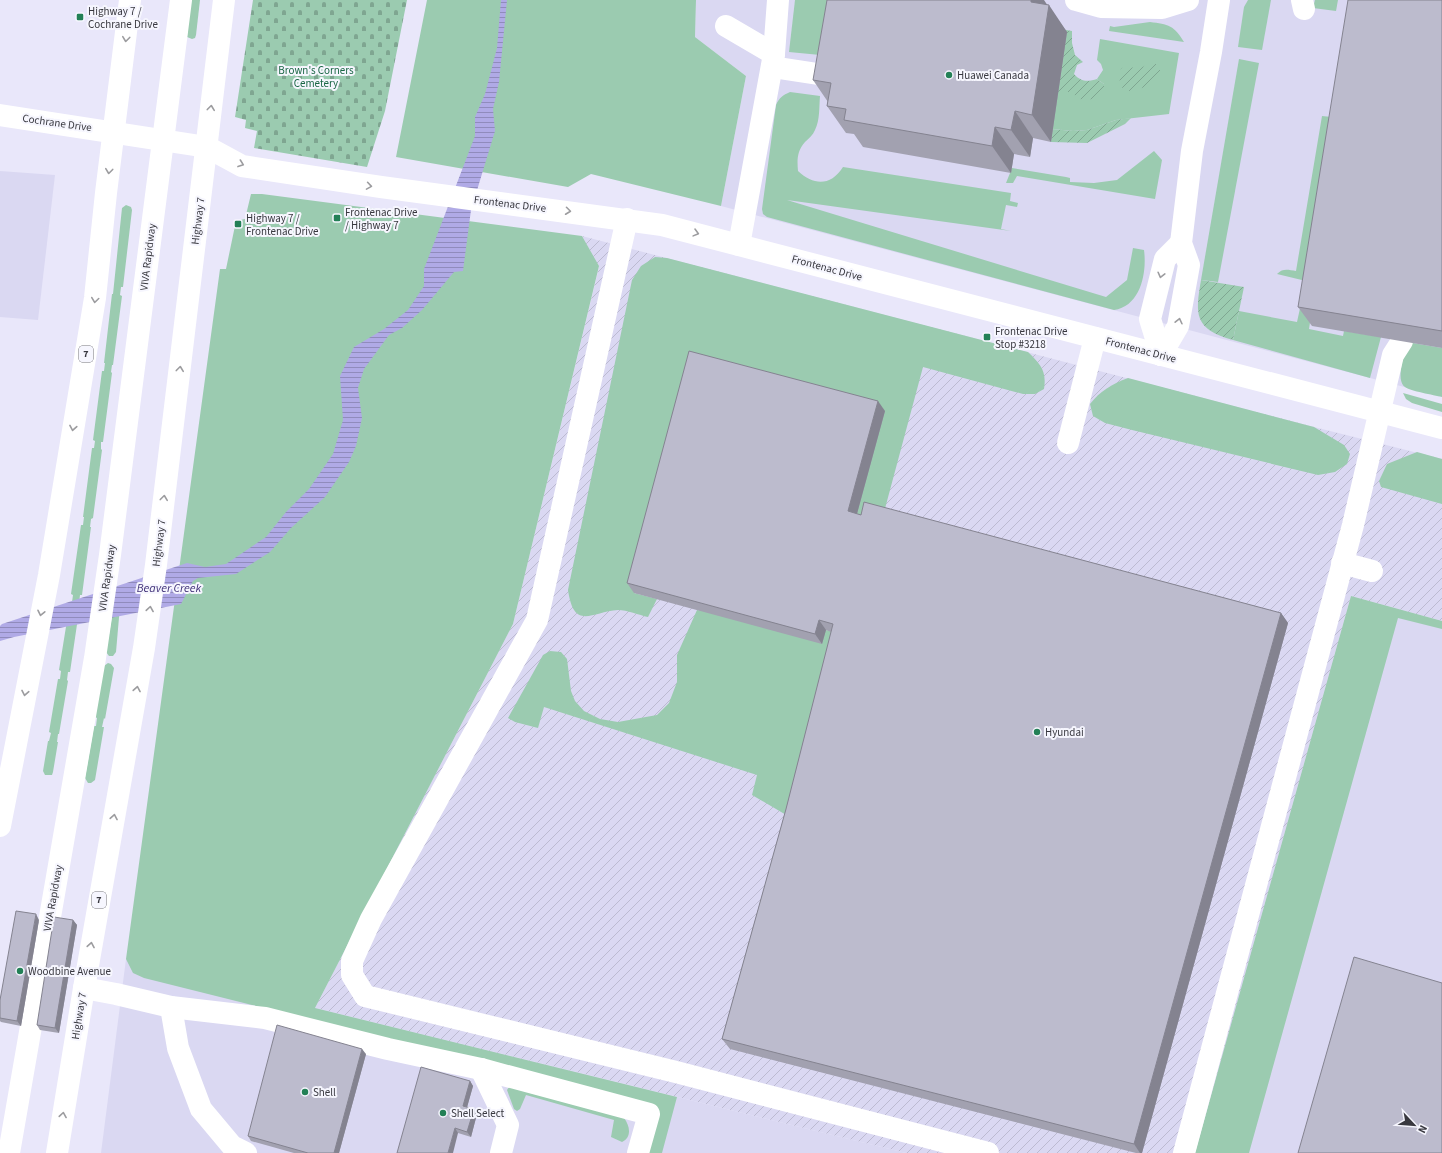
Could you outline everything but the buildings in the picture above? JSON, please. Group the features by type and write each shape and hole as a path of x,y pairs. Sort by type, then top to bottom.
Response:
{"main road":[{"name":"7","path":"0,826 49,575 95,298 130,0"},
{"name":"VIVA Rapidway","path":"9,1153 95,658 110,555 181,0"},
{"name":"Highway 7","path":"57,1153 84,988 144,648 156,565 224,0"},
{"path":"739,245 773,60 778,0"},
{"path":"1076,0 1101,7 1162,8 1188,0"},
{"path":"1161,355 1178,326 1189,265 1181,243 1192,151 1211,52 1218,0"},
{"path":"726,26 773,60 831,76"},
{"name":"Cochrane Drive","path":"0,115 164,140"},
{"name":"Frontenac Drive","path":"164,140 207,147 242,166 381,187 627,219 662,225 1442,428"},
{"path":"627,219 537,620 371,919 352,961 352,975 365,996 676,1072 988,1153"},
{"path":"1161,355 1150,319 1165,259 1181,243"},
{"path":"1184,1153 1353,525 1393,355 1402,341 1410,302"},
{"path":"1068,444 1095,338"},
{"path":"1342,562 1372,571"},
{"path":"84,988 171,1007 265,1018 388,1050 481,1069 649,1114 638,1153"},
{"path":"171,1007 178,1048 201,1109 232,1146 246,1153"},
{"path":"481,1069 508,1125 501,1153"}],"shaded area":[{"path":"696,0 1442,0 1442,397 721,206 746,76 695,37"},
{"path":"0,171 55,175 38,320 0,317"},
{"path":"582,236 1442,459 1442,621 1351,596 1195,1153 906,1153 315,1008 513,624 599,267"},
{"path":"1351,596 1442,621 1442,1153 1195,1153"},
{"path":"126,959 315,1008 906,1153 101,1153"}],"green space":[{"path":"190,0 200,0 196,35 195,38 192,39 187,37"},
{"name":"Brown's Corners Cemetery","path":"253,0 407,0 385,111 367,167 254,148 257,131 245,128 246,120 235,117"},
{"path":"427,0 696,0 695,37 746,76 721,206 591,174 568,187 396,157"},
{"path":"795,0 851,0 841,57 789,52"},
{"path":"1248,0 1271,0 1262,50 1238,47 1244,7"},
{"path":"1315,0 1338,0 1336,11 1313,8"},
{"path":"1150,22 1166,25 1174,29 1184,42 1109,31 1110,26 1114,27"},
{"path":"1050,27 1072,31 1072,43 1075,55 1083,62 1077,65 1074,74 1079,79 1085,81 1097,79 1104,84 1104,94 1092,99 1078,99 1072,92 1058,92"},
{"path":"1100,39 1179,53 1169,114 1116,120 1087,130 1073,131 1052,129 1058,92 1072,92 1104,84 1097,79 1103,70 1101,64 1097,60"},
{"path":"1239,59 1259,63 1218,282 1201,280"},
{"path":"1149,63 1155,63 1160,68 1160,79 1149,85 1129,91 1121,87 1119,77 1121,69 1127,65 1133,68 1141,68"},
{"path":"790,92 820,96 817,126 800,149 798,159 798,171 810,179 822,182 828,181 833,178 843,167 1011,193 1010,201 1018,203 1017,207 1006,205 1001,229 1011,231 787,200 1106,297 1127,280 1133,248 1144,250 1145,259 1143,278 1136,295 1123,307 1114,310 767,217 763,214 762,209 776,105 778,100"},
{"path":"1322,116 1341,118 1309,329 1343,336 1344,331 1381,337 1370,378 1233,340 1239,311 1297,322 1306,281 1277,274 1284,270 1296,271"},
{"path":"1131,118 1125,124 1087,143 1051,142 1052,129 1073,131 1087,130 1116,120"},
{"path":"1154,151 1162,160 1155,199 1017,176 1013,183 1006,183 1012,168 1066,177 1070,178 1070,182 1094,183 1117,180"},
{"path":"251,194 262,194 582,236 599,266 513,624 315,1008 677,1097 662,1153 647,1153 633,1100 144,978 133,973 126,959 220,269 226,269 236,221 245,219"},
{"path":"126,205 131,207 132,210 123,287 121,287 120,295 122,296 103,442 101,442 102,450 93,518 91,519 82,595 80,595 70,672 68,672 68,681 58,734 53,772 52,775 45,775 43,771 48,741 51,733 49,732 58,679 60,679 61,671 59,670 70,602 72,602 73,595 71,594 81,525 83,525 92,448 94,448 95,441 93,440 102,371 104,371 105,363 122,208"},
{"path":"655,257 667,258 1028,352 1042,368 1045,382 1044,389 1035,394 1023,394 923,367 883,516 634,593 657,599 648,617 622,610 608,611 585,616 579,615 571,603 568,590 632,280 641,266"},
{"path":"1201,280 1244,287 1233,340 1220,336 1211,331 1200,319 1198,303"},
{"path":"1407,342 1442,348 1442,397 1412,390 1405,387 1402,383 1401,372"},
{"path":"1128,378 1314,427 1344,445 1350,454 1347,464 1335,472 1318,475 1105,423 1093,416 1090,404 1094,399 1107,388"},
{"path":"1403,393 1442,404 1442,412 1412,403 1406,399"},
{"path":"1417,452 1442,459 1442,504 1381,487 1379,481 1387,464"},
{"path":"1351,596 1442,621 1442,629 1398,618 1249,1153 1195,1153"},
{"path":"114,605 120,606 116,652 113,656 109,656 106,652"},
{"path":"697,610 826,630 840,634 793,819 752,795 757,775 544,707 538,728 515,722 508,718 543,655 550,651 561,652 567,659 571,691 575,701 584,711 600,719 618,722 657,715 669,703 677,682 677,655"},
{"path":"108,663 114,668 105,719 104,718 102,727 104,727 95,780 88,783 85,778 94,726 96,726 97,718 95,717 104,666"},
{"path":"509,1087 624,1118 628,1124 629,1134 622,1142 611,1137 614,1120 526,1095 520,1109 517,1111 514,1109 507,1090"}],"water":[{"name":"Beaver Creek","path":"501,0 507,0 499,82 493,109 495,131 471,210 463,271 454,272 422,310 402,328 389,335 364,369 358,388 362,418 356,446 349,462 325,497 291,528 270,552 236,574 198,578 193,581 181,604 0,641 0,626 2,624 187,563 205,567 226,564 266,537 286,512 309,489 333,454 343,420 340,376 354,347 384,329 408,310 424,286 424,269 475,136 475,117 485,94 497,48"}],"place":[{"name":"Highway 7 / Cochrane Drive","path":"80,17"},
{"name":"Huawei Canada","path":"949,75"},
{"name":"Frontenac Drive / Highway 7","path":"337,218"},
{"name":"Highway 7 / Frontenac Drive","path":"238,224"},
{"name":"Frontenac Drive Stop #3218","path":"987,337"},
{"name":"Hyundai","path":"1037,732"},
{"name":"Woodbine Avenue","path":"20,971"},
{"name":"Shell","path":"305,1092"},
{"name":"Shell Select","path":"443,1113"}]}
